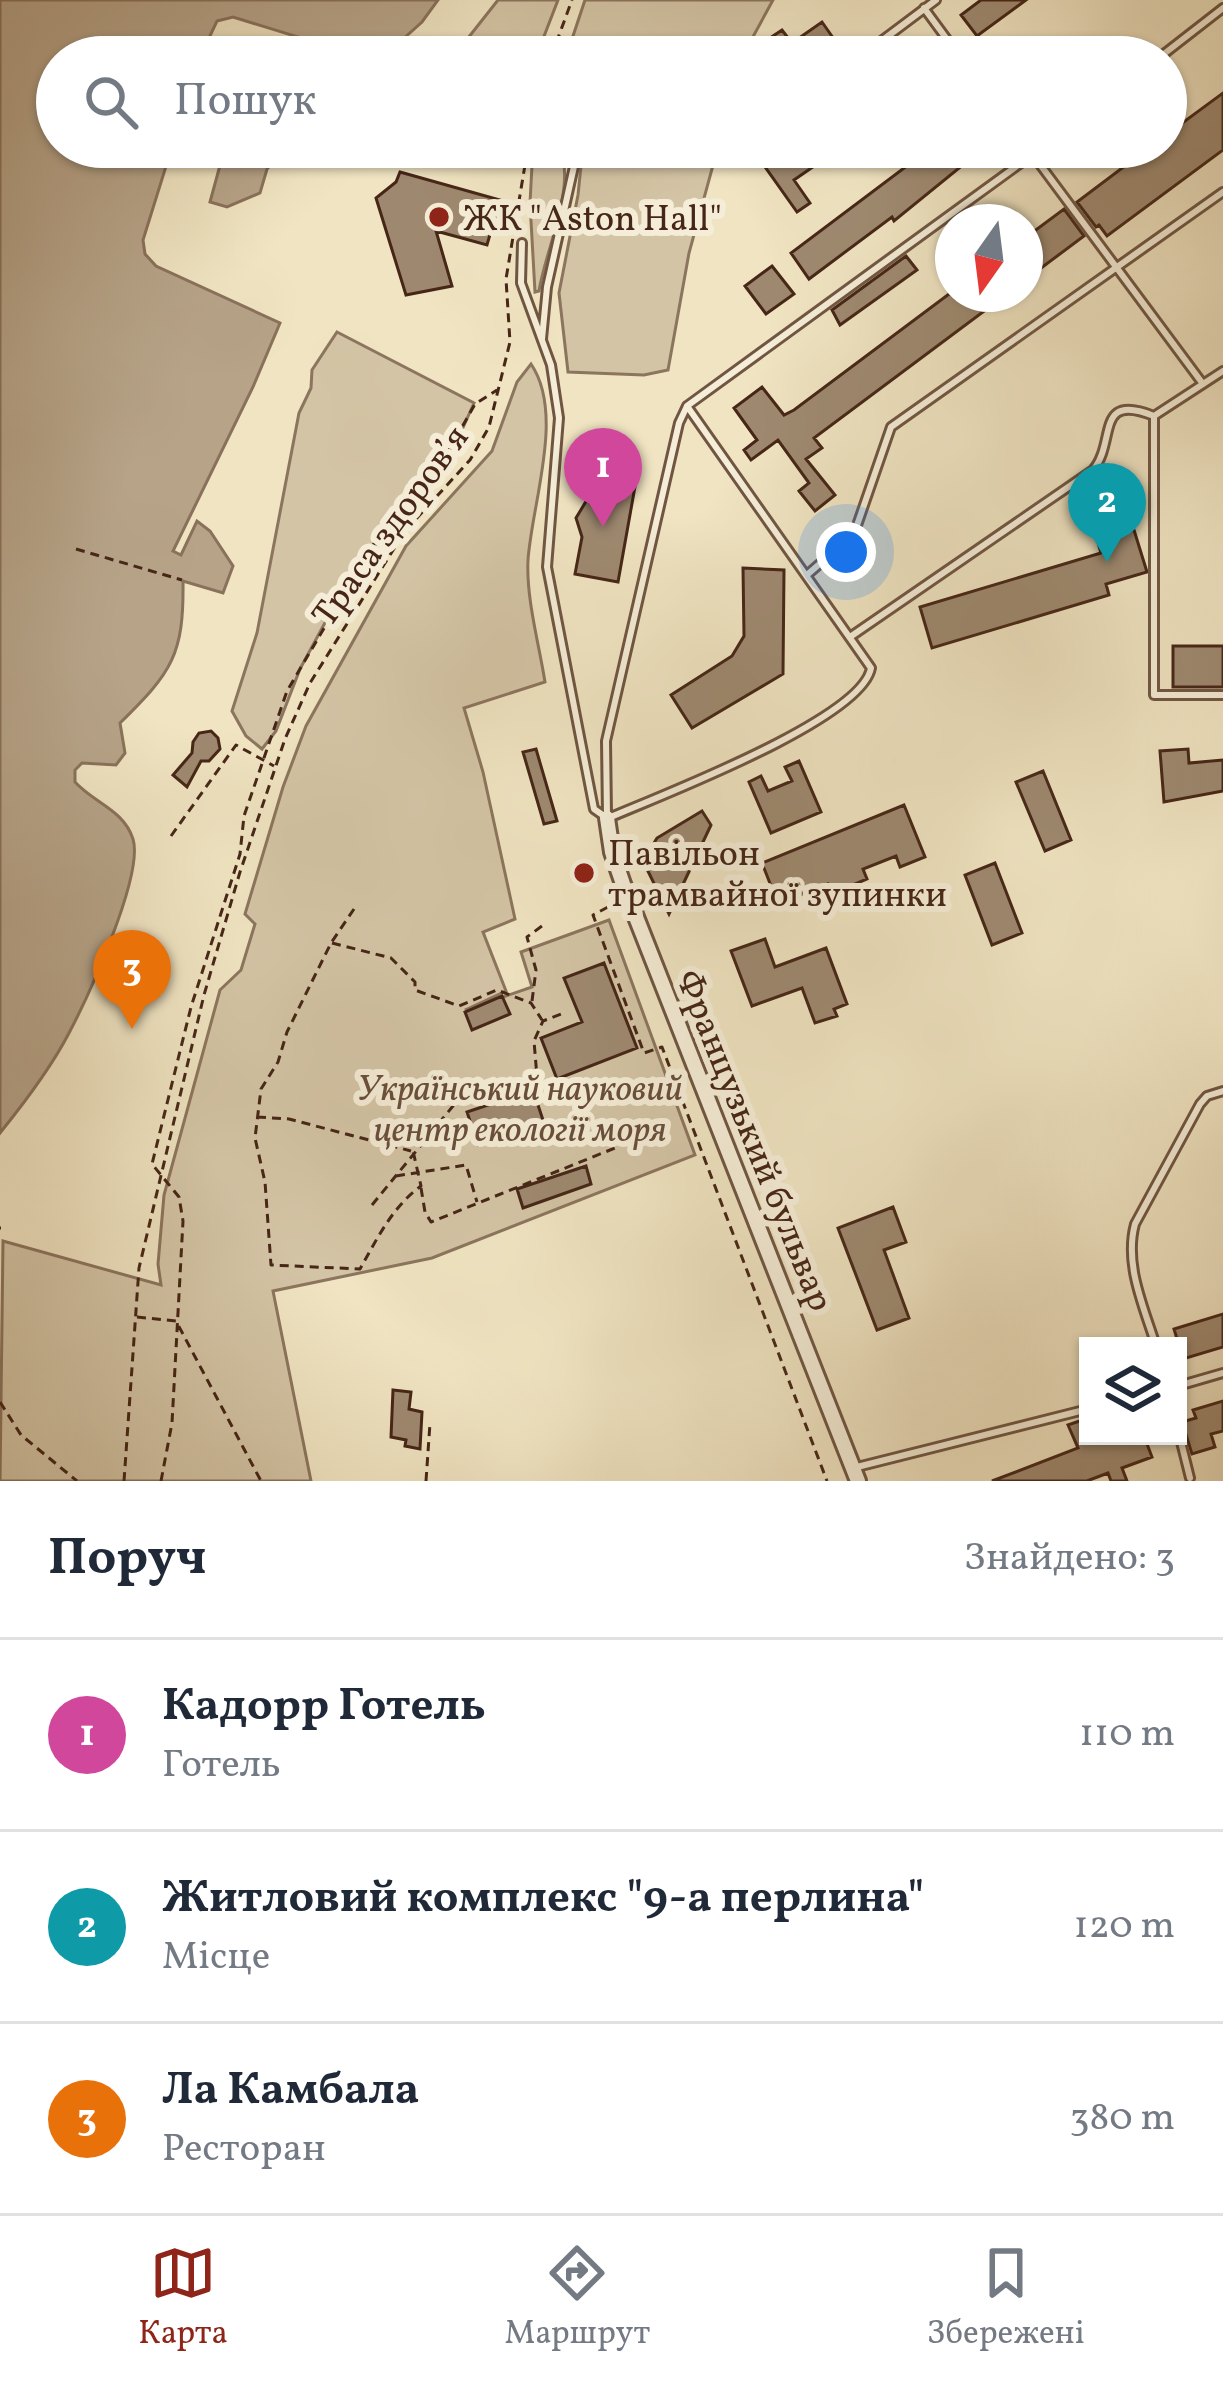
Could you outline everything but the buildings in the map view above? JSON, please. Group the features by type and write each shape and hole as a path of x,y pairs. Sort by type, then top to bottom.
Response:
{"street":[{"name":"Французький бульвар","path":"607,818 623,884 855,1474"}],"lane":[{"path":"887,36 936,0"},
{"path":"924,8 945,36"},
{"path":"1187,36 1223,8"},
{"path":"542,342 547,287 574,168"},
{"path":"607,818 606,741 679,423 687,406 1007,168"},
{"path":"1043,168 1203,384"},
{"path":"808,574 854,534 891,427 1223,192"},
{"path":"522,243 521,283 551,365 559,418 547,567 594,808 607,818"},
{"path":"850,637 1093,470 1104,453 1106,428 1119,412 1129,409 1154,416 1223,371"},
{"path":"607,818 834,713 868,682 871,668 687,406"},
{"path":"1154,416 1154,695 1223,695"},
{"path":"1153,1337 1130,1259 1131,1241 1200,1104 1223,1091"},
{"path":"1187,1383 1223,1373"},
{"path":"855,1474 1079,1412"},
{"path":"1182,1445 1190,1478"}],"path":[{"path":"559,36 572,0"},
{"name":"Траса здоров’я","path":"124,1481 139,1268 203,995 276,766 310,683 405,531 470,460 489,427 510,342 506,279 524,168"},
{"path":"161,1481 172,1424 183,1222 179,1197 152,1164 190,1007 240,854 244,816 287,691 382,530 448,452 475,404 500,388"},
{"path":"76,549 182,580"},
{"path":"171,836 236,746 276,766"},
{"path":"608,907 592,915 644,1053 662,1047 827,1481"},
{"path":"354,909 332,943 261,1090 255,1116 271,1265 360,1269 385,1224 421,1186"},
{"path":"531,1003 536,970 527,937 546,923"},
{"path":"332,943 391,958 415,982 415,990 459,1006 497,990 531,1003 543,1021"},
{"path":"372,1205 453,1106 538,1077 534,1041 543,1021 561,1014"},
{"path":"255,1116 290,1119 413,1151"},
{"path":"413,1151 431,1222 620,1146"},
{"path":"394,1176 466,1165 477,1202"},
{"path":"137,1317 176,1321"},
{"path":"176,1321 261,1481"},
{"path":"0,1402 21,1435 77,1481"},
{"path":"426,1481 430,1423"}],"green space":[{"path":"498,0 558,0 544,36 470,36"},
{"path":"585,0 773,0 753,36 573,36"},
{"path":"532,168 564,168 558,219 535,292"},
{"path":"581,168 712,168 689,253 668,370 644,375 568,372 559,293"},
{"path":"337,332 474,403 449,459 398,510 327,619 300,669 276,731 262,749 246,736 232,711 257,633 299,413 311,388 312,370"},
{"name":"Український науковий центр екології моря","path":"531,364 541,384 546,433 528,575 545,682 464,708 515,919 483,932 506,991 465,1010 532,987 521,952 609,920 695,1155 432,1258 273,1291 311,1481 0,1481 3,1241 161,1285 158,1264 164,1195 220,990 241,970 255,924 245,914 306,726 406,546 492,451 517,382"}],"shaded area":[{"path":"0,0 438,0 406,36 295,36 233,17 217,21 210,36 36,36 36,168 165,168 143,240 145,254 156,266 280,323 173,551 181,555 197,521 210,531 233,566 223,593 183,581 177,645 163,675 120,723 125,753 116,765 82,763 75,770 75,782 129,829 134,856 130,879 112,936 69,1033 0,1133"},
{"path":"219,168 268,168 260,193 227,207 210,202"}],"place":[{"name":"ЖК \"Aston Hall\"","path":"439,217"},
{"name":"Кадорр Готель","path":"603,527"},
{"name":"Житловий комплекс \"9-а перлина\"","path":"1107,562"},
{"name":"Павільон трамвайної зупинки","path":"584,873"},
{"name":"Ла Камбала","path":"132,1029"}]}
